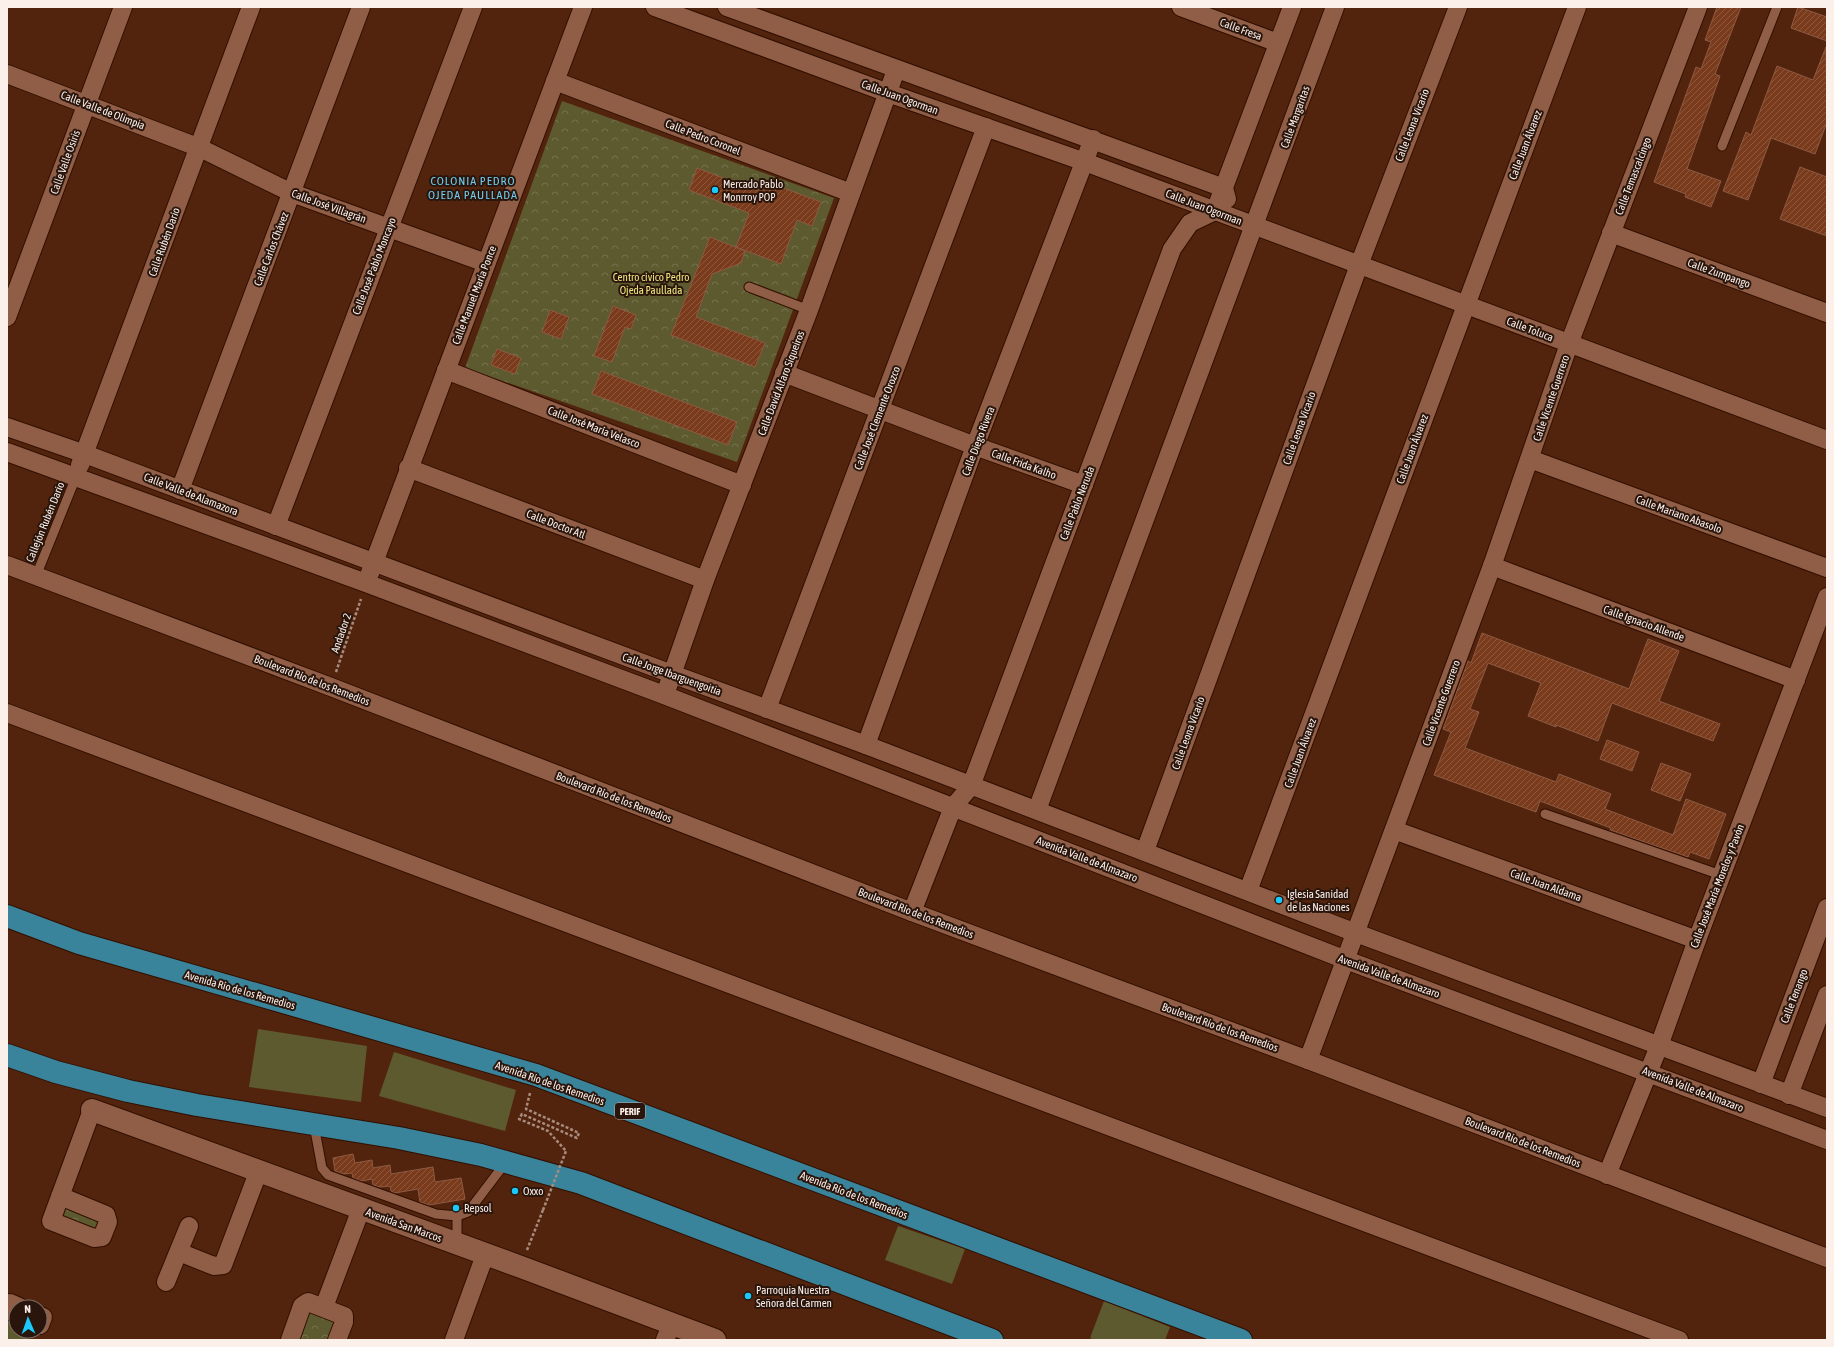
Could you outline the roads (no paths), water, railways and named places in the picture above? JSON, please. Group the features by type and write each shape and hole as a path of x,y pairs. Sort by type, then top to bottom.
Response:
{"highway":[{"name":"Avenida Río de los Remedios","path":"7,916 79,943 536,1075 1241,1340"},
{"path":"7,1055 56,1072 128,1091 197,1105 399,1138 506,1162 580,1183 992,1340"}],"street":[{"name":"Calle Valle Osiris","path":"7,318 123,7"},
{"name":"Calle Rubén Dario","path":"76,477 200,148 251,7"},
{"name":"Calle Carlos Chávez","path":"180,490 361,7"},
{"name":"Calle José Pablo Moncayo","path":"276,526 473,7"},
{"name":"Calle Manuel María Ponce","path":"366,583 408,468 583,7"},
{"name":"Calle Juan Ogorman","path":"654,7 888,93 1085,162 1255,226"},
{"path":"727,7 896,70 1093,139 1224,188"},
{"name":"Calle Fresa","path":"1180,7 1278,44"},
{"path":"1215,211 1292,7"},
{"name":"Calle Margaritas","path":"1255,226 1335,7"},
{"name":"Calle Leona Vicario","path":"1145,851 1358,265 1458,7"},
{"name":"Calle Juan Álvarez","path":"1248,891 1465,304 1577,7"},
{"name":"Calle Temascalcingo","path":"1569,344 1698,7"},
{"name":"Calle David Alfaro Siqueiros","path":"664,695 704,580 809,310 896,70"},
{"name":"Calle Valle de Olimpia","path":"7,74 87,103 200,148"},
{"name":"Calle Pedro Coronel","path":"555,82 851,193"},
{"name":"Calle José Clemente Orozco","path":"767,709 986,127"},
{"name":"Calle Diego Rivera","path":"866,745 975,446 1093,139"},
{"name":"Calle José Villagrán","path":"200,148 292,193 486,263"},
{"name":"Calle Juan Ogorman","path":"1224,188 1228,201 1236,212 1255,226"},
{"name":"Calle Pablo Neruda","path":"912,912 953,807 971,786 1172,249 1190,223 1215,211"},
{"path":"1037,810 1255,226"},
{"name":"Calle Toluca","path":"1255,226 1827,440"},
{"name":"Calle Zumpango","path":"1611,233 1827,313"},
{"name":"Calle Vicente Guerrero","path":"1308,1060 1492,566 1569,344"},
{"name":"Calle José María Velasco","path":"446,370 742,485"},
{"name":"Calle Frida Kalho","path":"784,373 880,411 1084,485"},
{"name":"Calle Valle de Alamazora","path":"7,427 85,454 374,562"},
{"name":"Calle Valle de Alamazora","path":"7,452 366,583"},
{"name":"Calle Mariano Abasolo","path":"1530,459 1827,568"},
{"name":"Calle Doctor Atl","path":"408,468 704,580"},
{"name":"Calle Jorge Ibarguengoitia","path":"374,562 866,745 971,786"},
{"name":"Boulevard Río de los Remedios","path":"7,565 331,687 912,912 1308,1060 1827,1258"},
{"name":"Calle Ignacio Allende","path":"1492,566 1796,680"},
{"name":"Calle Jorge Ibarguengoitia","path":"366,583 664,695 953,807"},
{"name":"Calle José María Morelos y Pavón","path":"1607,1175 1659,1046 1721,875 1827,597"},
{"path":"7,713 1679,1340"},
{"path":"971,786 1145,851 1356,933 1827,1108"},
{"name":"Avenida Valle de Almazaro","path":"953,807 1346,960 1649,1072 1827,1140"},
{"name":"Calle Juan Aldama","path":"1394,830 1697,940"},
{"name":"Calle Tenango","path":"1761,1084 1827,908"},
{"path":"1789,1095 1827,996"},
{"path":"60,1196 92,1110"},
{"name":"Avenida San Marcos","path":"92,1110 485,1254 668,1332 715,1340"},
{"path":"179,1252 214,1266 221,1267 225,1263 259,1170"},
{"path":"324,1306 361,1209"},
{"path":"166,1282 189,1226"},
{"path":"454,1340 485,1254"},
{"path":"290,1340 303,1304 311,1302 324,1306 344,1316 344,1322 337,1340"}],"lane":[{"path":"1722,146 1777,7"},
{"path":"749,287 809,310"},
{"name":"Callejón Rubén Dario","path":"36,576 76,477"},
{"path":"1545,814 1721,875"},
{"path":"314,1125 322,1168 328,1175 436,1214 457,1216 468,1212 506,1162"},
{"path":"457,1216 457,1244"}],"place":[{"name":"Mercado Pablo Monrroy POP","path":"715,190"},
{"name":"Iglesia Sanidad de las Naciones","path":"1279,900"},
{"name":"Oxxo","path":"515,1191"},
{"name":"Repsol","path":"456,1208"},
{"name":"Parroquia Nuestra Señora del Carmen","path":"748,1296"}],"district":[{"name":"COLONIA PEDRO OJEDA PAULLADA","path":"473,188"}],"park label":[{"name":"Centro civico Pedro Ojeda Paullada","path":"651,283"}]}
